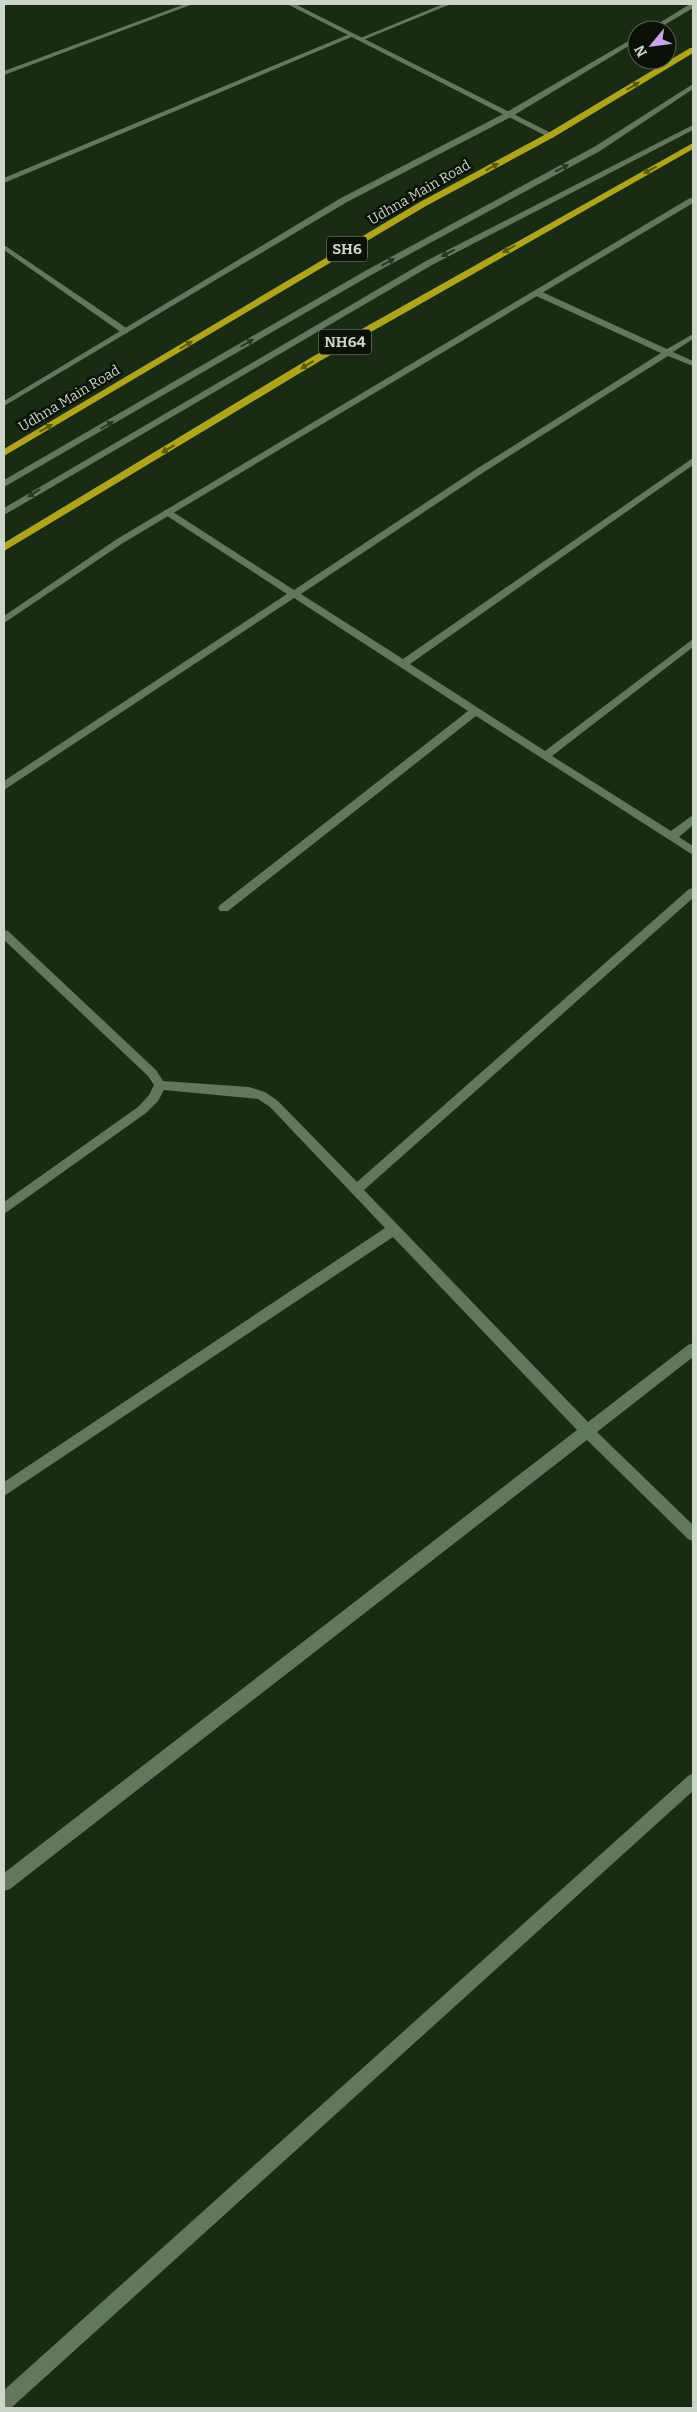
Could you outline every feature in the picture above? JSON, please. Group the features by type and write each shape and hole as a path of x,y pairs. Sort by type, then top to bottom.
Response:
{"highway":[{"name":"Udhna Main Road","path":"4,453 424,204 551,134 693,50"},
{"name":"NH64","path":"4,548 316,359 693,146"}],"street":[{"path":"4,73 190,4"},
{"path":"290,4 508,115 551,134"},
{"path":"361,39 448,4"},
{"path":"667,20 693,4"},
{"path":"4,181 352,35"},
{"path":"4,404 344,200 508,115 627,44"},
{"path":"4,484 368,273 597,149 693,86"},
{"path":"4,512 430,263 693,127"},
{"path":"4,620 93,557 693,200"},
{"path":"4,247 125,331"},
{"path":"537,293 693,364"},
{"path":"4,786 481,470 693,336"},
{"path":"403,664 693,461"},
{"path":"167,512 693,851"},
{"path":"545,756 693,642"},
{"path":"224,908 475,711"},
{"path":"671,837 693,819"},
{"path":"356,1190 693,892"},
{"path":"4,934 152,1072 160,1085"},
{"path":"160,1085 249,1092 261,1095 274,1104 587,1431 693,1534"},
{"path":"4,1209 142,1110 154,1098 160,1085"},
{"path":"4,1490 394,1230"},
{"path":"4,1883 693,1349"},
{"path":"4,2402 693,1781"}]}
